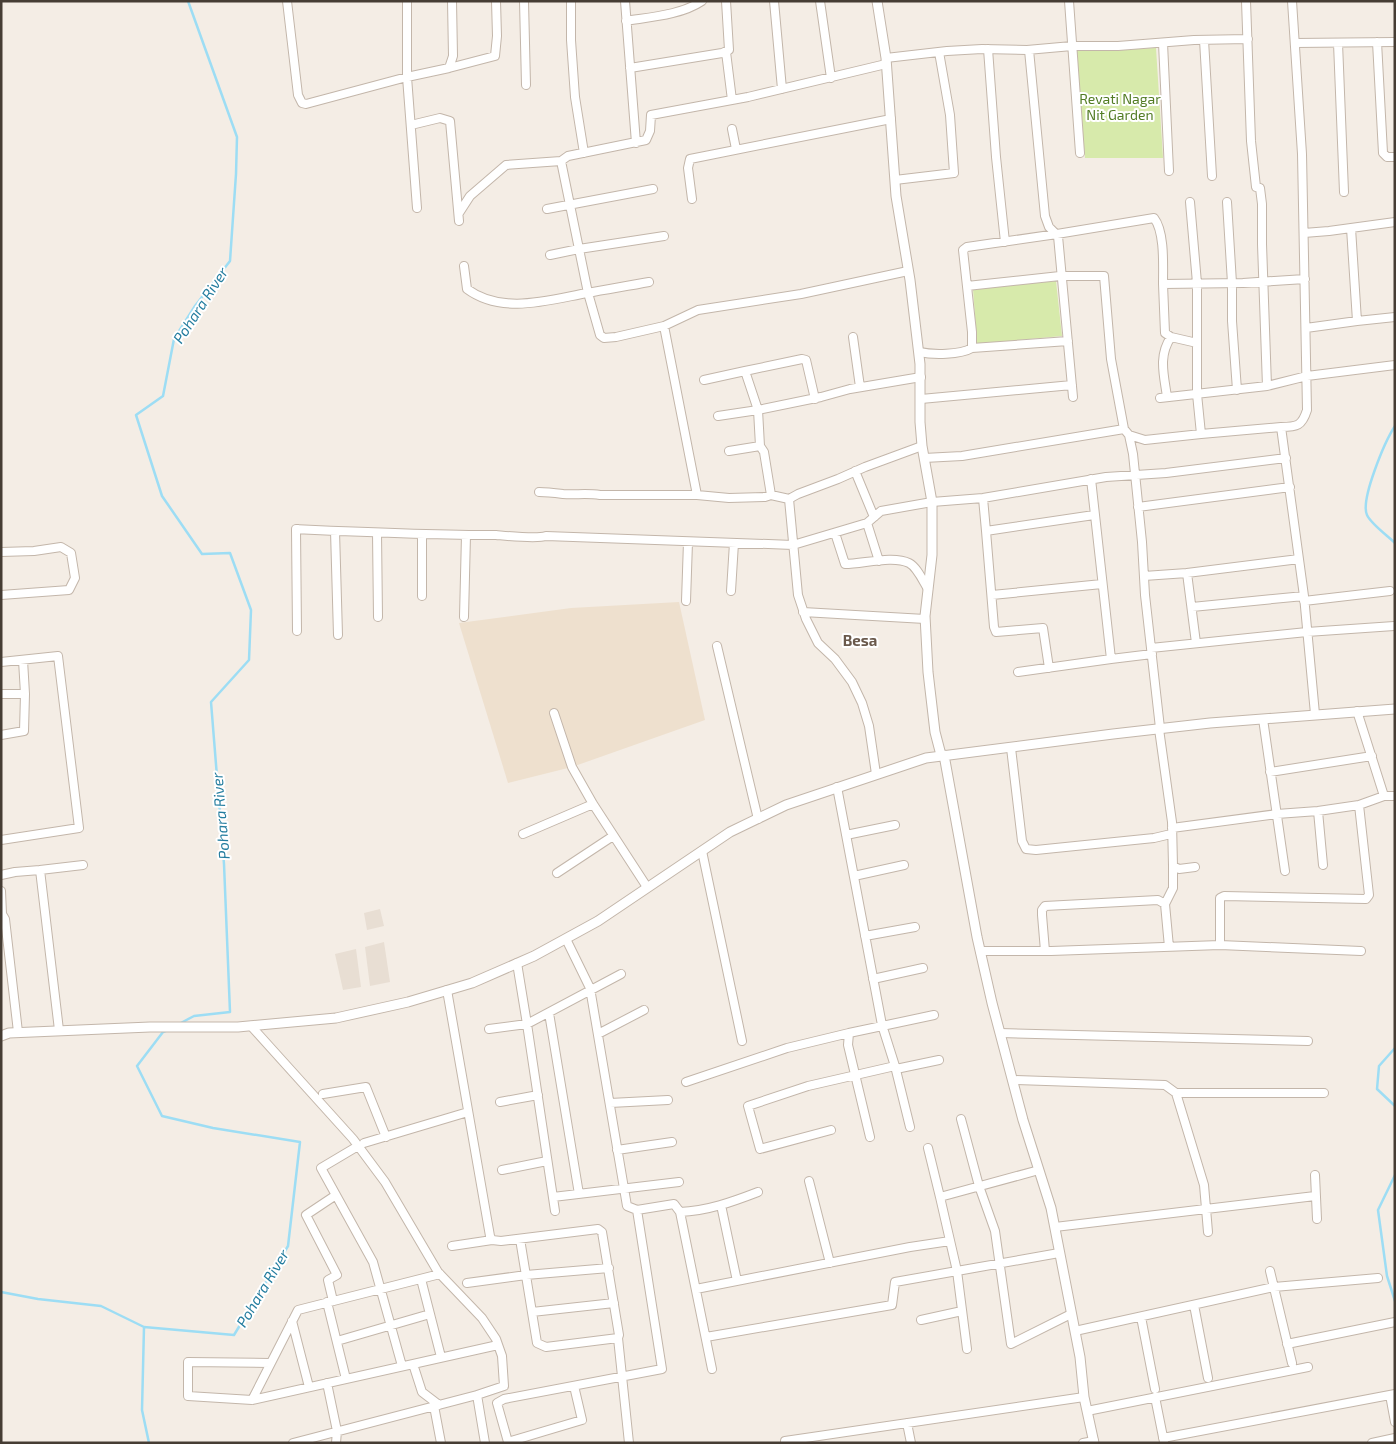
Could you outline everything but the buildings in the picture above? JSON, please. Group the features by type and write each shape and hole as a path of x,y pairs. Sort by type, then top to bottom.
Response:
{"street":[{"path":"287,1 298,96 302,103 306,104 407,76 449,68 495,56 497,36 496,1"},
{"path":"407,1 407,76 417,208"},
{"path":"449,68 453,56 452,1"},
{"path":"524,1 526,86"},
{"path":"571,1 575,97 584,153"},
{"path":"625,1 636,143"},
{"path":"630,68 729,50 726,1"},
{"path":"774,1 782,89"},
{"path":"820,1 831,78"},
{"path":"877,1 886,61 895,180 919,352 922,446 932,502 932,555 925,619 928,672 935,732 942,755 980,951 1012,1080 1038,1170 1044,1182 1055,1227 1080,1357 1084,1397 1094,1442 1083,1443"},
{"path":"1069,1 1080,154"},
{"path":"1246,1 1251,141 1256,187 1260,188 1262,204 1267,386"},
{"path":"924,458 962,456 1126,432 1145,440 1299,425 1304,420 1307,410 1307,376 1302,154 1292,1"},
{"path":"626,22 675,12 703,2"},
{"path":"411,125 440,118 450,121 459,217 470,196 506,165 561,161 568,156 636,143 646,140 650,131 651,115 732,100 831,78 886,61 939,52 988,49 1029,50 1072,46 1118,46 1248,39"},
{"path":"1204,40 1212,176"},
{"path":"1377,42 1384,153 1386,157 1395,157"},
{"path":"1295,43 1395,42"},
{"path":"1163,43 1169,171"},
{"path":"1338,43 1344,192"},
{"path":"988,49 996,157 1005,242"},
{"path":"1029,50 1045,216 1049,227 1057,234 1073,396"},
{"path":"726,52 732,100"},
{"path":"895,180 954,173 950,116 939,52"},
{"path":"692,199 688,168 690,159 890,118"},
{"path":"732,129 736,149"},
{"path":"561,161 588,293 600,335 604,338 664,326 698,310 801,294 908,271"},
{"path":"547,209 652,189"},
{"path":"1190,202 1197,283 1197,394 1201,434"},
{"path":"1227,202 1237,390"},
{"path":"972,348 963,250 967,247 1154,218 1158,223 1162,245 1165,333 1170,337 1197,343"},
{"path":"1304,233 1395,222"},
{"path":"1351,228 1357,321"},
{"path":"550,255 664,236"},
{"path":"464,266 467,289 474,295 492,301 539,303 649,282"},
{"path":"967,286 1060,276 1104,276 1112,359 1126,432 1133,454 1144,576 1172,831 1172,888 1165,904 1169,947"},
{"path":"1163,284 1305,279"},
{"path":"1306,328 1395,317"},
{"path":"664,326 697,495"},
{"path":"853,337 860,388"},
{"path":"1170,337 1163,350 1162,359 1164,398 1267,386 1307,376 1395,365"},
{"path":"919,352 942,354 967,351 972,348 1068,341"},
{"path":"704,380 802,359 806,360 815,399"},
{"path":"745,372 758,410 760,446 764,452 771,495"},
{"path":"718,416 758,410 921,377"},
{"path":"921,399 1072,385"},
{"path":"1281,427 1304,598 1315,714"},
{"path":"729,451 760,446"},
{"path":"539,492 600,495 697,495 729,498 765,497 771,495 789,499 855,471 922,446"},
{"path":"297,631 296,529 422,535 541,538 546,536 793,545 867,523 881,511 932,502 983,498 1091,479 1166,473 1286,458"},
{"path":"855,471 874,517"},
{"path":"1091,479 1111,659"},
{"path":"1138,507 1290,487"},
{"path":"983,498 994,627 996,632 1043,628 1049,668"},
{"path":"789,499 798,595 803,612 818,643 835,659 852,682 862,703 869,726 876,774"},
{"path":"986,531 1094,515"},
{"path":"867,523 879,561"},
{"path":"335,530 338,635"},
{"path":"377,533 378,617"},
{"path":"835,533 845,564 895,560 908,562 915,568 928,589"},
{"path":"422,535 422,596"},
{"path":"464,617 466,535"},
{"path":"686,601 688,542"},
{"path":"731,592 734,543"},
{"path":"1,552 34,552 61,546 71,553 75,578 69,590 1,595"},
{"path":"1144,576 1187,573 1299,559"},
{"path":"1187,573 1196,643"},
{"path":"992,595 1102,584"},
{"path":"1192,607 1390,591"},
{"path":"803,612 925,619"},
{"path":"1018,672 1111,659 1196,643 1394,626"},
{"path":"716,646 758,819"},
{"path":"1,662 58,656 79,828 1,840"},
{"path":"1,736 24,732 25,694 23,660"},
{"path":"1,694 25,694"},
{"path":"1,1036 18,1032 59,1030 251,1026 336,1018 408,1002 472,983 566,939 598,921 730,832 786,805 926,758 1160,729 1315,714 1395,709"},
{"path":"1357,711 1384,796"},
{"path":"554,713 572,767 593,804 647,887"},
{"path":"1263,719 1285,871"},
{"path":"1011,748 1022,841 1026,848 1036,850 1154,838 1172,831 1276,814 1318,811 1359,805 1384,796 1395,796"},
{"path":"1270,772 1372,756"},
{"path":"837,787 882,1025 896,1067 910,1127"},
{"path":"523,834 593,804"},
{"path":"1220,944 1220,898 1224,896 1366,899 1369,895 1359,805"},
{"path":"1318,811 1323,865"},
{"path":"846,835 895,824"},
{"path":"557,873 613,836"},
{"path":"702,851 742,1041"},
{"path":"1,875 83,865"},
{"path":"854,876 904,865"},
{"path":"1173,866 1179,869 1195,867"},
{"path":"40,870 59,1030"},
{"path":"1,891 2,914 18,1032"},
{"path":"1045,951 1042,915 1042,910 1045,906 1158,900 1165,904"},
{"path":"865,936 915,927"},
{"path":"566,939 590,990 627,1206 637,1210 674,1204 680,1212 712,1369"},
{"path":"980,951 1045,951 1220,944 1361,951"},
{"path":"516,964 528,1024 555,1211"},
{"path":"873,979 924,968"},
{"path":"489,1029 528,1024 621,974"},
{"path":"447,990 492,1240"},
{"path":"598,1034 644,1010"},
{"path":"549,1013 579,1194"},
{"path":"686,1082 787,1048 882,1025 934,1015"},
{"path":"251,1026 362,1145 440,1274 482,1318 498,1344 502,1356 504,1399"},
{"path":"849,1033 848,1045 854,1075 870,1136"},
{"path":"1000,1033 1308,1041"},
{"path":"831,1130 760,1149 748,1106 808,1086 854,1075 938,1060"},
{"path":"1012,1080 1165,1085 1176,1093 1324,1092"},
{"path":"323,1094 366,1087 386,1137"},
{"path":"1176,1093 1204,1185 1208,1232"},
{"path":"500,1102 538,1095"},
{"path":"610,1103 668,1100"},
{"path":"402,1366 373,1262 322,1168 362,1145 468,1112"},
{"path":"961,1119 979,1186 995,1231 1011,1344 1072,1314"},
{"path":"617,1150 672,1142"},
{"path":"928,1148 957,1271 967,1349"},
{"path":"502,1170 548,1161"},
{"path":"940,1197 1038,1170"},
{"path":"1315,1174 1317,1219"},
{"path":"809,1181 830,1263"},
{"path":"553,1197 679,1182"},
{"path":"680,1212 697,1211 721,1205 758,1192"},
{"path":"336,1195 306,1215 337,1275 328,1280 337,1341 346,1379"},
{"path":"1055,1227 1315,1196"},
{"path":"721,1205 737,1281"},
{"path":"574,1386 582,1420 508,1442 497,1403 504,1399 622,1377 662,1370 637,1210"},
{"path":"452,1246 598,1229 603,1234 619,1334 630,1443"},
{"path":"520,1239 538,1343 546,1347 618,1338"},
{"path":"696,1289 950,1241"},
{"path":"706,1337 892,1305 895,1282 1059,1253"},
{"path":"467,1283 526,1275 609,1268"},
{"path":"1270,1271 1292,1363"},
{"path":"252,1400 298,1310 440,1274"},
{"path":"1075,1331 1274,1288 1378,1278"},
{"path":"421,1279 441,1357"},
{"path":"532,1312 614,1303"},
{"path":"1194,1305 1208,1378"},
{"path":"922,1320 962,1311"},
{"path":"337,1341 430,1314"},
{"path":"1141,1317 1163,1440 1392,1394 1395,1422"},
{"path":"292,1320 309,1387"},
{"path":"1287,1344 1395,1322"},
{"path":"270,1363 188,1362 188,1396 252,1400 498,1344"},
{"path":"413,1364 422,1392 436,1406 441,1443"},
{"path":"1087,1411 1155,1393 1308,1367"},
{"path":"327,1383 337,1432 336,1443"},
{"path":"293,1443 477,1395 504,1386"},
{"path":"477,1395 485,1443"},
{"path":"785,1443 785,1441 1084,1397"},
{"path":"907,1423 911,1443"},
{"path":"1372,1443 1395,1438"}],"shaded area":[{"path":"679,602 705,720 572,767 508,783 459,623 571,608"},
{"path":"380,909 384,926 367,930 364,913"},
{"path":"384,942 390,982 370,986 365,947"},
{"path":"356,949 361,987 343,990 335,954"}],"green space":[{"name":"Revati Nagar Nit Garden","path":"1156,48 1163,158 1085,158 1075,51"},
{"path":"1056,281 1062,336 977,344 973,289"}],"waterway":[{"name":"Pohara River","path":"179,1024 194,1016 230,1012 224,864 211,702 249,660 251,610 230,553 202,554 162,496 136,415 163,396 174,339 195,306 230,261 237,137 188,1"},
{"path":"1395,426 1385,444 1375,470 1370,484 1366,507 1367,515 1372,522 1395,543"},
{"name":"Pohara River","path":"149,1443 142,1410 144,1327 234,1335 288,1246 300,1142 213,1128 162,1116 137,1066 163,1032 168,1030"},
{"path":"1395,1048 1379,1066 1377,1089 1395,1106"},
{"path":"1395,1175 1378,1210 1387,1276 1395,1301"},
{"path":"1,1292 38,1299 101,1306 144,1327"}],"district":[{"name":"Besa","path":"860,640"}]}
